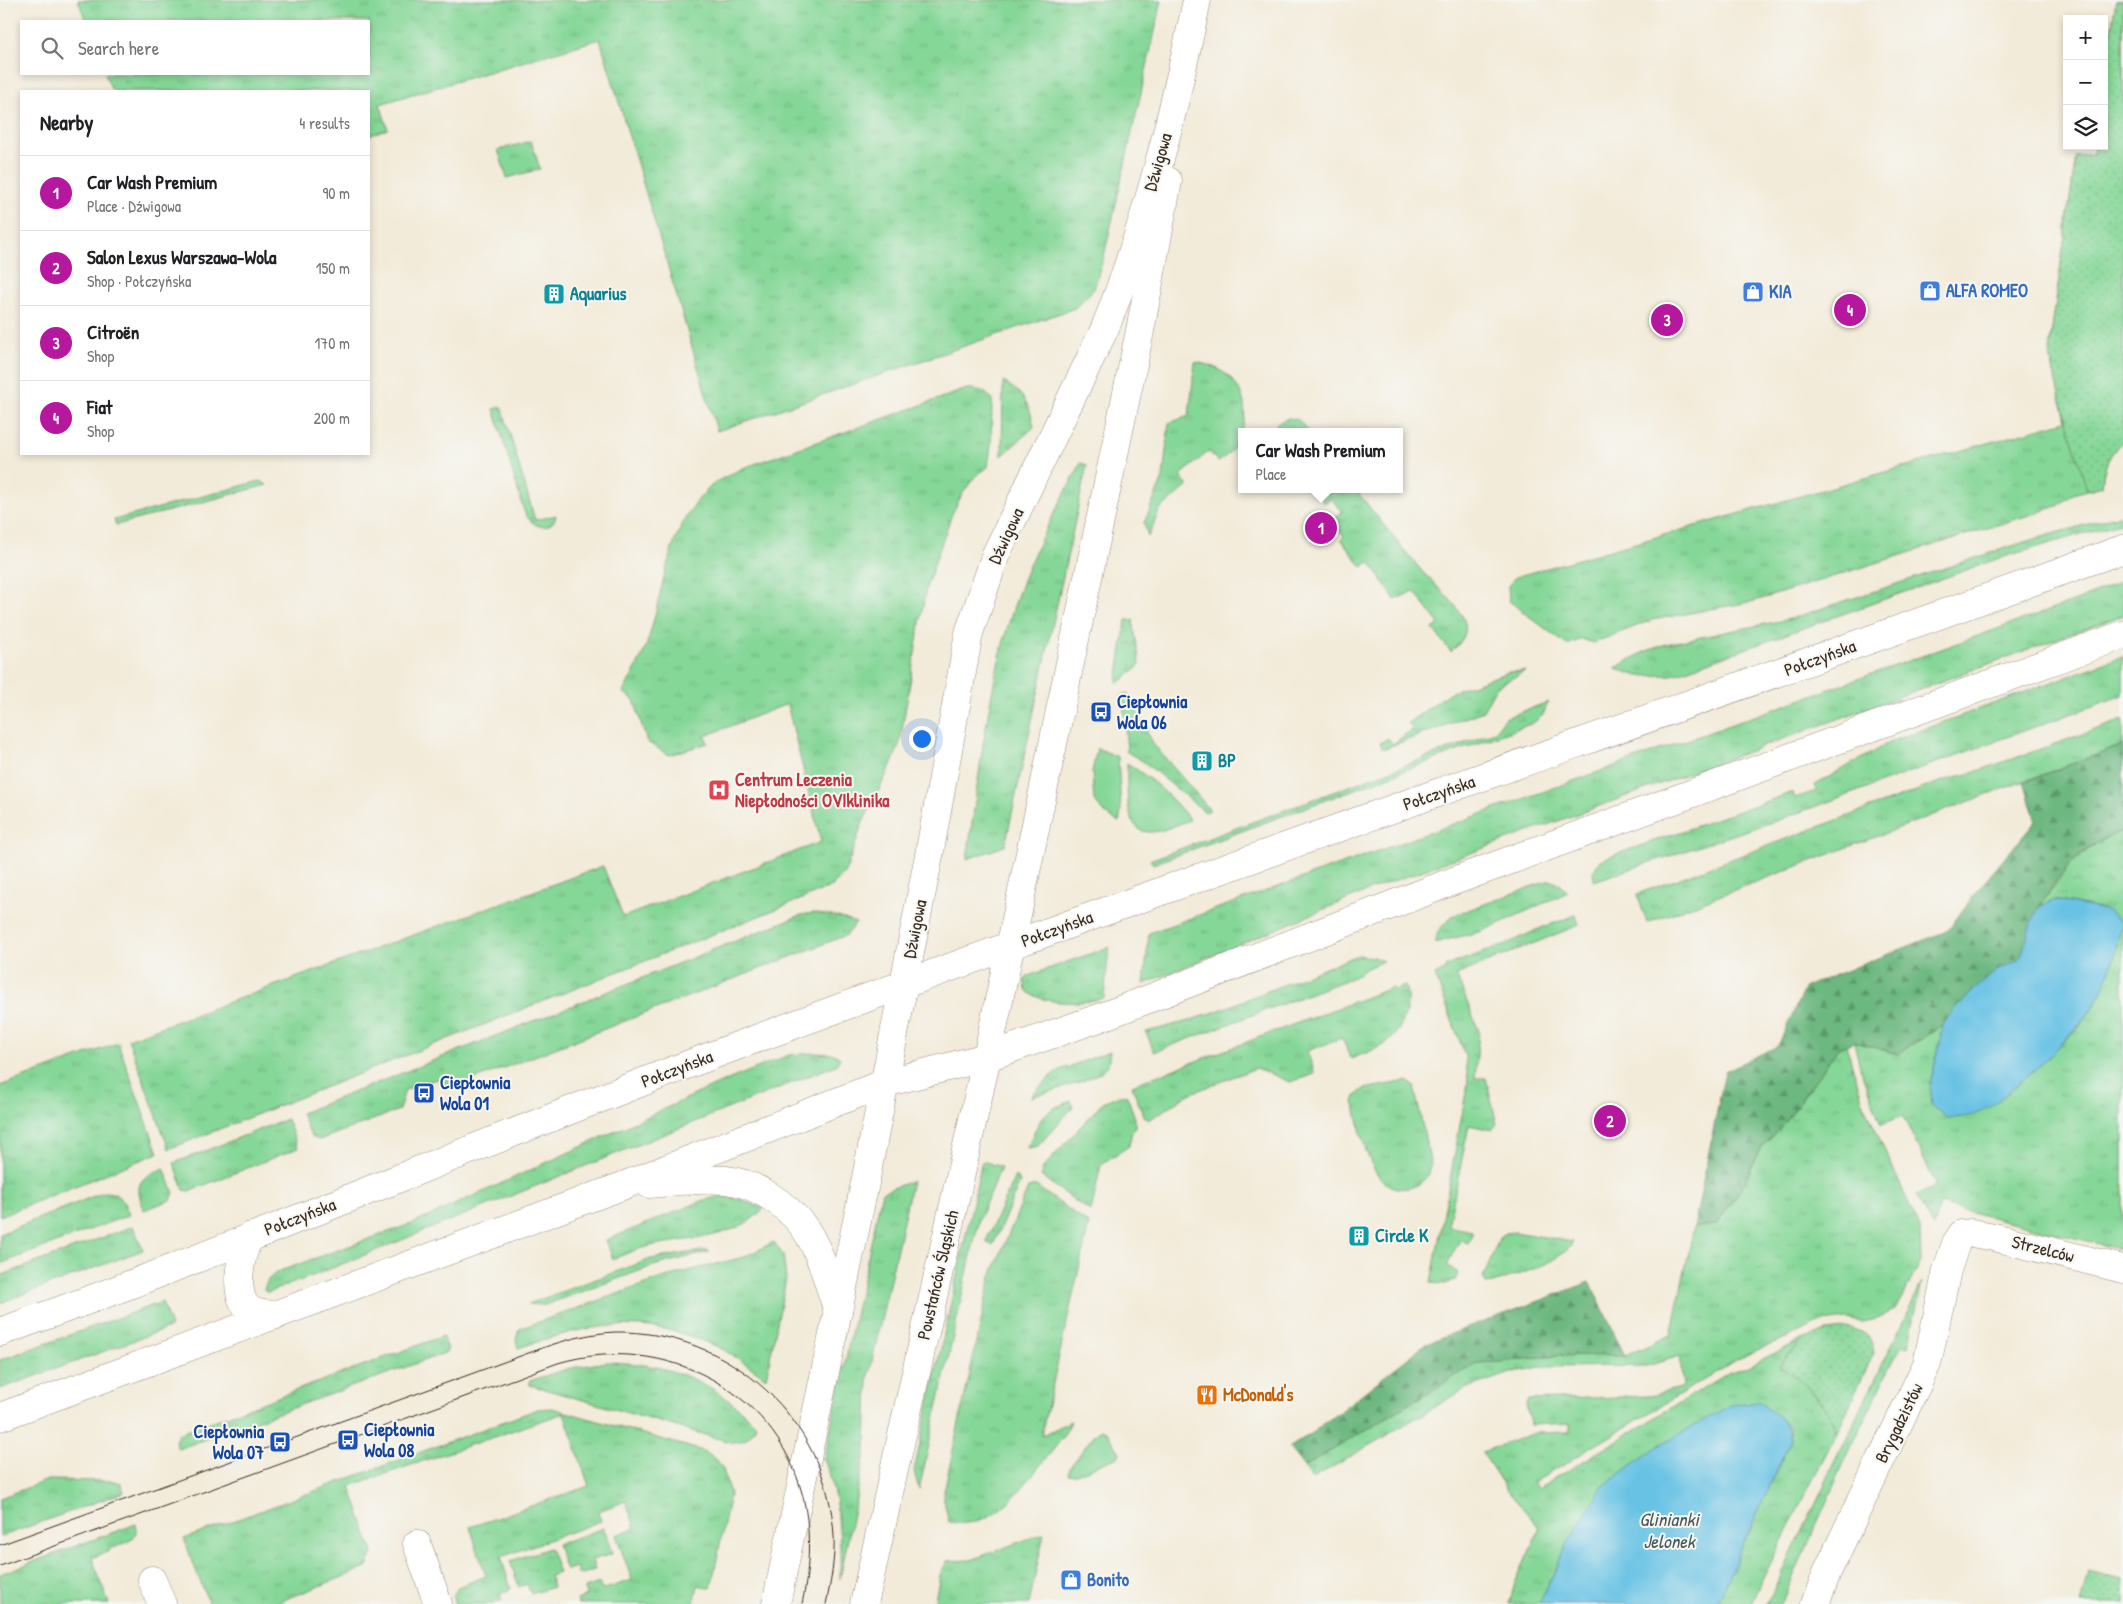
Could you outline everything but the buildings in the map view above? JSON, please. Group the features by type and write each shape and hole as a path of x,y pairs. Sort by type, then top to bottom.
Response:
{"main road":[{"name":"Dźwigowa","path":"904,985 970,633 996,554 1105,328 1118,296 1174,107 1197,0"},
{"name":"Dźwigowa","path":"1010,946 1140,331 1165,196 1174,107"},
{"name":"Połczyńska","path":"0,1332 145,1279 730,1049 1010,946 2123,549"},
{"path":"0,1417 625,1185 885,1083 987,1057 1112,1013 1450,882 2123,635"},
{"name":"Powstańców Śląskich","path":"864,1604 987,1057 1010,946"},
{"path":"776,1604 904,985"},
{"path":"625,1185 725,1180 750,1186 774,1198 804,1226 816,1250 838,1311"},
{"name":"Strzelców","path":"1962,1234 1972,1233 1994,1237 2123,1269"},
{"name":"Brygadzistów","path":"1815,1604 1828,1570 1928,1364 1947,1270 1956,1243 1962,1234"},
{"path":"251,1236 244,1246 241,1259 239,1286 242,1300 253,1312 277,1315"},
{"path":"417,1544 438,1604"}],"green space":[{"path":"78,0 1162,0 1104,256 1094,289 1075,308 717,431 600,39 380,104 388,129 370,135 370,90 112,90 105,75 370,75 370,20 86,20"},
{"path":"2116,0 2123,0 2123,441 2108,461 2102,486 2073,494 2058,506 1755,601 1652,620 1593,643 1582,639 1567,645 1509,601 1508,586 1515,577 2066,421 2049,351 2076,156 2093,154 2094,150 2108,150 2108,51"},
{"path":"2116,0 2123,0 2123,441 2108,461 2102,486 2087,490 2058,391 2049,351 2076,156 2093,154 2094,150 2108,150 2108,51"},
{"path":"531,141 540,169 507,178 498,150"},
{"path":"1195,362 1211,366 1224,373 1234,382 1241,393 1244,406 1244,420 1242,428 1238,428 1238,438 1232,449 1218,462 1209,451 1180,476 1188,486 1160,509 1148,537 1144,523 1163,478 1169,423 1189,416"},
{"path":"1003,382 1025,400 1034,427 1002,456"},
{"path":"967,389 981,391 992,399 991,446 988,467 974,478 962,494 952,514 926,588 900,742 894,759 863,822 846,870 834,885 169,1149 128,1039 603,866 623,917 821,842 787,704 705,736 708,743 669,755 647,742 634,700 623,692 647,644 676,538 696,503 713,484 743,468"},
{"path":"502,407 535,520 556,515 555,520 546,526 533,523 524,511 494,409"},
{"path":"1289,418 1299,420 1305,428 1275,428 1277,423"},
{"path":"1081,463 1087,465 1005,846 967,859 986,726 1007,629 1030,563"},
{"path":"260,481 267,485 116,525 114,520"},
{"path":"1317,493 1358,493 1412,560 1452,602 1462,616 1466,628 1462,639 1451,652 1433,629 1439,624 1414,591 1395,600 1370,562 1362,567 1341,539 1344,536 1332,520 1342,512 1331,498 1324,503"},
{"path":"2123,514 2123,522 1997,559 1672,675 1638,676 1615,668 1644,652 1666,644 1790,619 2018,544"},
{"path":"2123,580 2123,615 1380,886 1144,984 1149,933 2081,599"},
{"path":"1126,620 1133,620 1140,665 1121,681 1117,682"},
{"path":"2123,656 2123,695 1781,819 1594,881 1593,872 1600,860 1793,792 1795,798 1816,791 1815,785 1892,741"},
{"path":"1525,671 1496,687 1483,711 1383,749 1380,743 1388,738 1393,744 1413,729 1408,723 1449,693 1508,672"},
{"path":"1127,693 1154,745 1210,810 1205,812 1144,762 1127,752 1121,696"},
{"path":"1548,702 1543,715 1533,723 1153,864 1150,860 1495,732 1505,718"},
{"path":"2123,720 2123,745 1647,923 1637,894 1951,778 1972,773"},
{"path":"2123,745 2123,830 2082,853 2062,874 2040,908 2020,959 1996,972 1943,1024 1898,1054 1854,1042 1838,1048 1785,1123 1762,1147 1741,1189 1715,1225 1694,1227 1725,1071 1778,1046 1805,987 1947,931 1981,886 2036,821 2024,782"},
{"path":"1097,748 1118,757 1121,812 1119,822 1108,816 1094,801 1092,772"},
{"path":"1127,763 1161,789 1190,820 1159,831 1148,832 1140,829 1134,823 1128,804"},
{"path":"2123,830 2123,1250 1939,1204 1933,1228 1916,1195 1936,1185 1903,1116 1881,1124 1861,1071 1854,1042 1898,1054 1942,1024 1940,1043 1930,1084 2059,1046 2076,1030 2096,1004 2105,910 2054,900 2039,907 2071,863 2097,843"},
{"path":"1550,880 1561,885 1568,892 1483,931 1434,943 1439,930 1452,916"},
{"path":"813,913 838,917 856,923 847,935 452,1088 436,1079 405,1090 399,1110 319,1140 311,1136 301,1113 801,915"},
{"path":"1576,915 1579,925 1456,975 1479,1031 1475,1078 1486,1078 1497,1124 1492,1130 1469,1125 1448,1226 1472,1231 1472,1237 1468,1243 1460,1240 1447,1265 1458,1273 1455,1280 1445,1284 1431,1283 1468,1081 1465,1055 1435,975 1445,970 1446,966 1509,943 1541,928"},
{"path":"1109,947 1104,998 1086,1002 1052,1001 1042,999 1026,990 1024,981 1028,976"},
{"path":"1358,955 1373,957 1383,961 1367,968 1354,977 1154,1052 1146,1032 1217,1011"},
{"path":"1405,986 1407,1001 1405,1017 1393,1037 1379,1047 1351,1059 1342,1038 1307,1051 1315,1074 1290,1082 1256,1068 1189,1094 1149,1120 1143,1115 1132,1085 1391,988 1395,990"},
{"path":"118,1043 158,1153 0,1216 0,1086"},
{"path":"1846,1045 1864,1105 1920,1228 1921,1262 1895,1310 1873,1320 1862,1322 1847,1319 1822,1322 1738,1359 1533,1483 1539,1488 1730,1372 1746,1367 1802,1340 1779,1366 1805,1384 1828,1412 1837,1432 1750,1604 1716,1604 1790,1441 1789,1429 1779,1417 1567,1545 1539,1604 1509,1604 1515,1583 1540,1528 1506,1489 1482,1452 1535,1433 1570,1432 1570,1423 1530,1425 1526,1403 1528,1400 1650,1396 1683,1387 1680,1356 1647,1366 1540,1367 1511,1373 1467,1388 1312,1479 1304,1467 1477,1363 1557,1355 1625,1356 1671,1335 1694,1227 1716,1225 1741,1189 1762,1147 1785,1123 1838,1048"},
{"path":"1110,1051 1108,1065 1094,1076 1072,1085 1030,1097 1055,1072"},
{"path":"834,1054 840,1058 836,1065 315,1275 269,1292 266,1292 264,1289 268,1280 277,1272 419,1221 725,1081 789,1055"},
{"path":"1407,1081 1414,1086 1431,1165 1427,1176 1419,1184 1412,1187 1397,1188 1386,1183 1377,1173 1370,1160 1364,1144 1354,1102 1357,1094 1364,1089"},
{"path":"1119,1095 1127,1096 1135,1118 1135,1128 1132,1131 1129,1146 1101,1164 1091,1212 1042,1177 1041,1170 1103,1102"},
{"path":"1071,1101 1073,1107 1038,1146 1027,1148 1043,1117 1053,1109"},
{"path":"287,1119 298,1148 189,1191 184,1190 174,1163"},
{"path":"982,1161 1001,1167 979,1219 919,1490 914,1471"},
{"path":"164,1168 174,1193 171,1200 144,1210 139,1194 140,1183 148,1175"},
{"path":"1015,1176 1020,1182 993,1245 987,1243 987,1239"},
{"path":"912,1181 868,1379 866,1448 840,1579 838,1518 833,1489 824,1458 882,1192"},
{"path":"1036,1186 1089,1224 1041,1436 1071,1421 1054,1448 1024,1486 1003,1507 978,1521 964,1523 949,1522 943,1496 991,1276 1028,1188"},
{"path":"104,1192 109,1192 121,1198 129,1215 0,1264 0,1234"},
{"path":"720,1196 739,1199 764,1208 752,1219 723,1233 642,1248 613,1259 606,1240 702,1201"},
{"path":"133,1226 143,1250 0,1303 0,1276"},
{"path":"1515,1232 1573,1242 1568,1249 1549,1262 1525,1272 1486,1284 1483,1277 1500,1237 1506,1233"},
{"path":"774,1242 783,1255 786,1279 766,1378 726,1351 711,1344 661,1329 637,1326 591,1328 518,1348 516,1340 519,1329 665,1277 744,1257"},
{"path":"708,1250 709,1252 656,1265 545,1305 528,1304 651,1259"},
{"path":"1590,1282 1625,1356 1557,1355 1477,1363 1304,1467 1289,1448 1316,1430 1427,1343"},
{"path":"1922,1282 1908,1347 1901,1345 1847,1456 1781,1604 1767,1604"},
{"path":"162,1302 171,1327 0,1389 0,1360"},
{"path":"1851,1328 1861,1332 1870,1339 1874,1353 1837,1432 1828,1412 1805,1384 1779,1366 1802,1340 1827,1331"},
{"path":"443,1336 448,1349 445,1353 178,1449 175,1442 178,1434"},
{"path":"607,1362 650,1366 689,1377 724,1396 756,1425 752,1433 746,1438 730,1442 530,1385 529,1381 570,1368"},
{"path":"552,1408 703,1451 716,1459 723,1469 730,1495 711,1588 698,1585 694,1604 578,1604 577,1600 586,1596 585,1588 599,1583 602,1590 632,1580 616,1535 635,1528 626,1501 598,1511 601,1521 501,1557 511,1589 500,1594 502,1600 493,1604 455,1604 453,1597 458,1587 486,1576 470,1527 589,1486 564,1413 350,1486 373,1553 366,1568 273,1604 209,1604 184,1539 538,1409"},
{"path":"1101,1430 1108,1433 1120,1453 1118,1457 1074,1475 1068,1474 1070,1467 1094,1435"},
{"path":"48,1480 114,1481 121,1483 124,1492 0,1537 0,1498"},
{"path":"136,1524 135,1535 132,1539 92,1558 109,1604 0,1604 0,1574"},
{"path":"604,1528 612,1554 592,1560 595,1570 579,1575 576,1567 566,1570 557,1544"},
{"path":"1044,1533 1029,1604 934,1604 940,1575 947,1561 971,1560"},
{"path":"550,1548 559,1573 550,1576 553,1587 531,1594 527,1584 519,1587 510,1561"},
{"path":"2088,1572 2123,1580 2123,1604 2080,1604"}],"water":[{"path":"2054,900 2106,910 2122,922 2112,963 2101,993 2075,1030 2023,1081 1989,1107 1976,1114 1946,1118 1932,1105 1930,1084 1940,1043 1942,1024 1974,990 1997,970 2020,959 2030,927 2039,907"},
{"name":"Glinianki Jelonek","path":"1758,1401 1783,1422 1790,1441 1716,1604 1539,1604 1567,1545 1602,1487 1661,1444 1731,1405"}],"tram line":[{"path":"0,1545 548,1346 581,1337 615,1332 657,1335 697,1347 734,1365 766,1390 793,1420 814,1455 828,1494 834,1545 826,1604"},
{"path":"0,1566 558,1363 599,1355 639,1356 678,1364 714,1380 746,1403 772,1431 792,1466 805,1506 808,1530 808,1555 802,1604"}],"place":[{"name":"ALFA ROMEO","path":"1930,291"},
{"name":"KIA","path":"1753,292"},
{"name":"Aquarius","path":"554,294"},
{"name":"Fiat","path":"1850,310"},
{"name":"Citroën","path":"1667,320"},
{"name":"Car Wash Premium","path":"1321,528"},
{"name":"Ciepłownia Wola 06","path":"1101,712"},
{"name":"BP","path":"1202,761"},
{"name":"Centrum Leczenia Niepłodności OVIklinika","path":"719,790"},
{"name":"Ciepłownia Wola 01","path":"424,1093"},
{"name":"Salon Lexus Warszawa-Wola","path":"1610,1121"},
{"name":"Circle K","path":"1359,1236"},
{"name":"McDonald's","path":"1207,1395"},
{"name":"Ciepłownia Wola 08","path":"348,1440"},
{"name":"Ciepłownia Wola 07","path":"280,1442"},
{"name":"Bonito","path":"1071,1580"}]}
